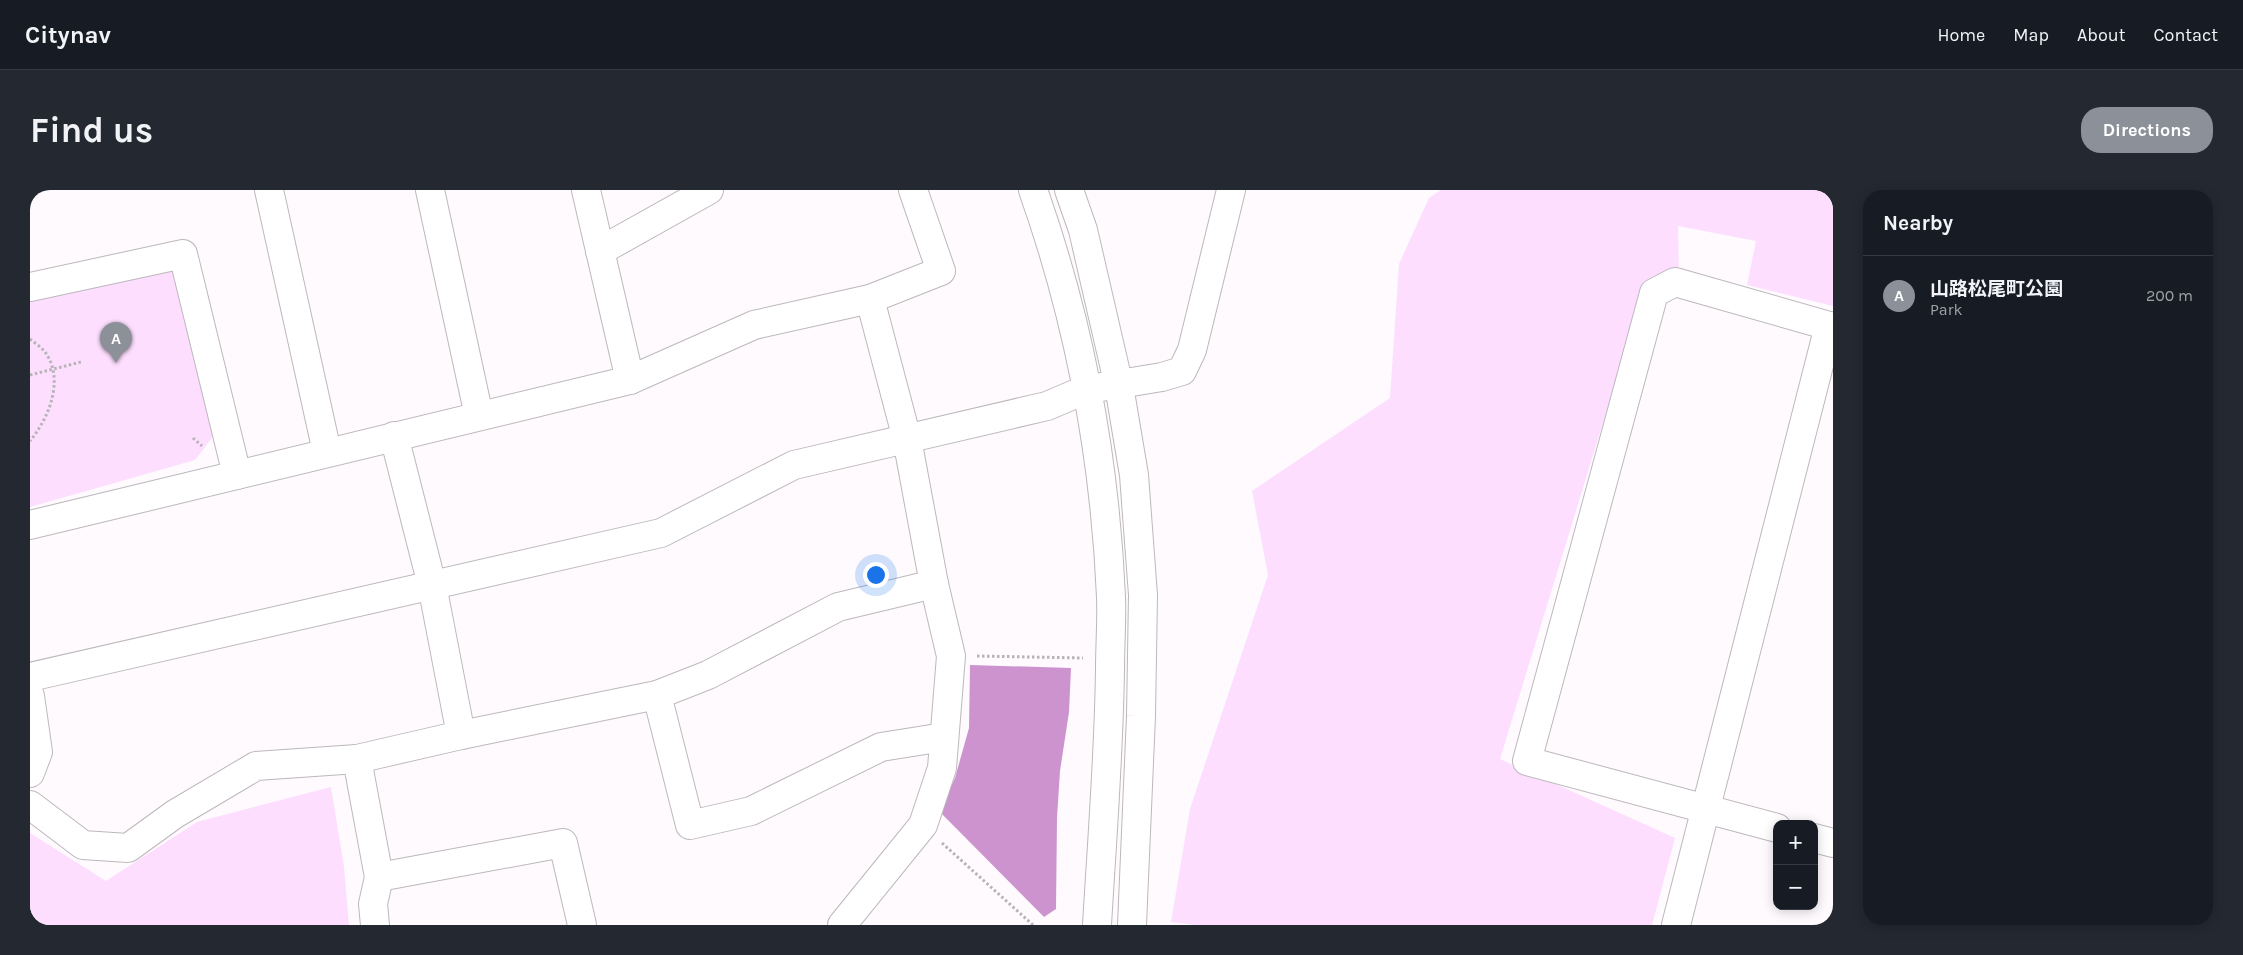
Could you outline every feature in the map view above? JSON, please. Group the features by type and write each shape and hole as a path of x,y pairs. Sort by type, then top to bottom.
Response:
{"street":[{"path":"269,190 327,452"},
{"path":"430,190 479,416"},
{"path":"586,190 630,380"},
{"path":"600,251 709,190"},
{"path":"30,525 630,380 754,325 870,299 941,271 913,190"},
{"path":"1033,190 1050,239 1088,389 1101,477 1112,598 1109,719 1097,925"},
{"path":"1068,190 1083,230 1119,386 1134,475 1143,595 1141,716 1132,925"},
{"path":"30,677 661,533 794,465 1047,406 1088,389 1119,386 1182,371 1192,350 1231,190"},
{"path":"30,287 183,254 237,475"},
{"path":"1676,925 1706,809 1831,326 1674,282 1654,293 1527,761 1706,809 1773,827"},
{"path":"842,925 923,826 942,768 951,656 934,584 907,439 870,299"},
{"path":"394,436 432,585 461,735"},
{"path":"30,805 83,845 128,848 175,814 256,766 357,759 461,735 657,695 708,675 838,608 934,584"},
{"path":"657,695 690,825 751,811 881,747 944,737"},
{"path":"30,696 38,752 30,773"},
{"path":"357,759 379,877 372,904 375,925"},
{"path":"1818,839 1833,843"},
{"path":"379,877 563,843 582,925"}],"path":[{"path":"30,339 45,352 53,369 54,385 49,409 40,429 30,441"},
{"path":"30,374 81,362"},
{"path":"951,656 1110,658"},
{"path":"923,826 1032,925"}],"shaded area":[{"path":"1441,190 1833,190 1833,306 1747,285 1756,241 1678,226 1679,277 1643,292 1500,759 1675,838 1652,925 1194,925 1171,922 1190,809 1268,575 1252,491 1390,398 1399,264 1429,198"},
{"path":"166,267 180,276 218,430 195,460 30,507 30,296"},
{"path":"970,665 1071,668 1069,712 1060,771 1057,817 1056,909 1044,917 939,811 955,778 969,728"},
{"path":"331,787 344,867 349,925 30,925 30,833 106,881 197,822"}],"place":[{"name":"山路松尾町公園","path":"116,363"}]}
